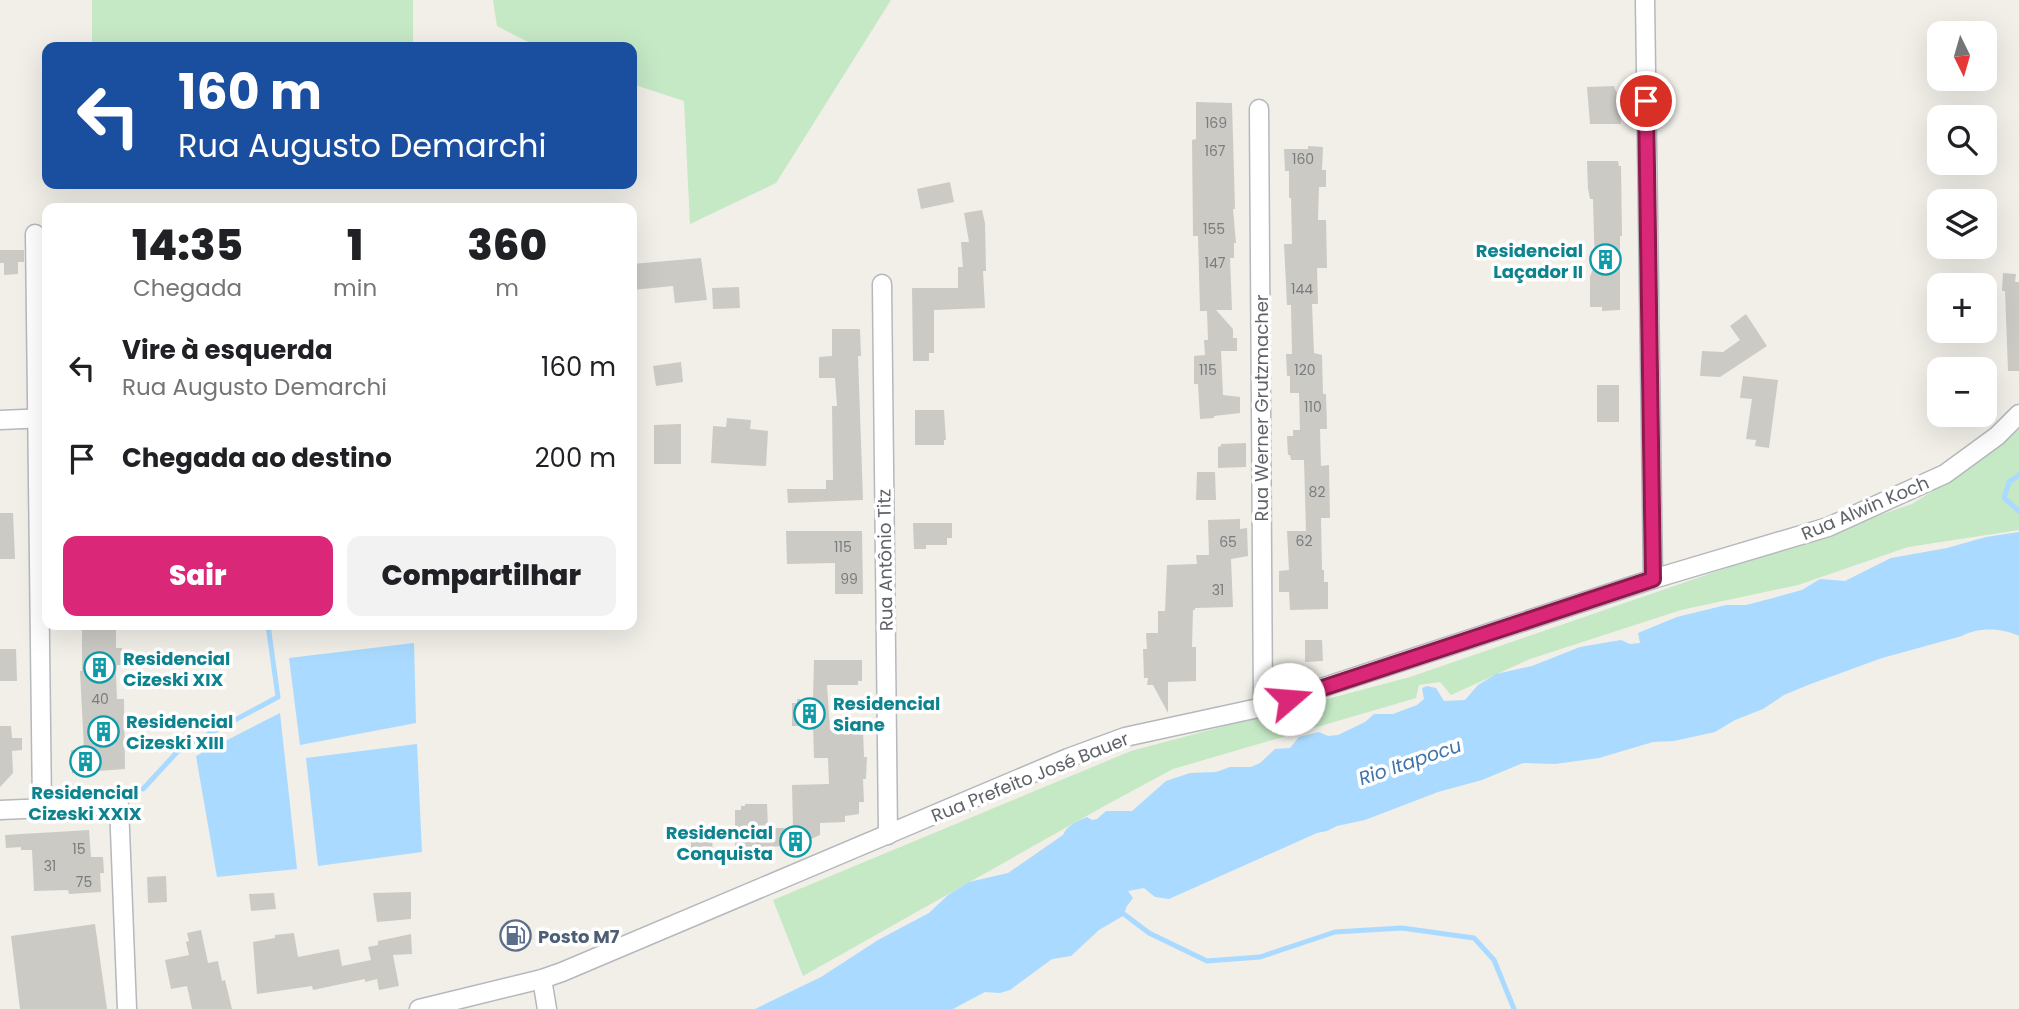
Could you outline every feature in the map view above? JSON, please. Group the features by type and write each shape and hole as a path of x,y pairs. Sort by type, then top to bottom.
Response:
{"street":[{"path":"1645,0 1653,579"},
{"name":"Rua Werner Grutzmacher","path":"1259,109 1263,707"},
{"path":"35,234 42,395"},
{"name":"Rua Antônio Titz","path":"882,284 888,835"},
{"name":"Rua Alwin Koch","path":"1653,579 1828,527 1945,474 1997,436 2019,414"},
{"path":"0,420 42,418"},
{"name":"Rua Prefeito José Bauer","path":"419,1009 542,979 1068,758 1125,737 1263,707 1653,579"},
{"path":"41,808 42,613"},
{"path":"0,810 119,805 127,1009"},
{"path":"542,979 547,1009"}],"green space":[{"path":"92,0 413,0 413,42 92,42"},
{"path":"493,0 891,0 776,183 690,224 684,101 637,86 637,42 528,42 497,26"},
{"path":"2019,425 2019,530 1908,547 1798,585 1681,610 1530,659 1451,695 1440,682 1419,685 1416,698 1173,769 803,976 773,900 1131,751 1410,677 1912,504 1983,459"}],"water":[{"name":"Rio Itapocu","path":"2019,532 2019,636 1998,630 1976,631 1882,658 1784,695 1763,709 1735,720 1715,732 1674,741 1653,742 1599,758 1555,764 1523,763 1365,820 1317,833 1169,899 1155,897 1144,888 1128,891 1133,898 1123,916 1099,930 1071,956 1052,959 1010,990 1000,993 985,992 953,1009 755,1009 821,977 878,940 929,913 948,895 969,882 1008,873 1063,835 1077,822 1087,817 1097,819 1106,811 1132,811 1166,781 1190,773 1251,767 1260,763 1275,749 1290,748 1299,737 1319,732 1328,736 1338,735 1365,722 1374,714 1393,714 1417,705 1424,699 1422,688 1427,686 1436,688 1444,701 1465,700 1478,685 1496,674 1532,666 1580,647 1621,640 1630,644 1640,643 1638,633 1677,617 1726,605 1746,605 1773,598 1802,590 1820,579 1845,581 1891,558"},
{"path":"414,643 416,723 300,745 289,658"},
{"path":"280,713 297,869 217,877 196,756"},
{"path":"417,744 422,852 318,866 306,758"}],"building":[{"path":"1614,86 1619,99 1621,124 1590,124 1587,87"},
{"path":"1196,102 1232,103 1236,243 1234,258 1230,258 1232,310 1216,310 1233,329 1233,338 1237,338 1237,351 1221,351 1223,395 1240,397 1240,413 1200,419 1198,384 1194,384 1194,356 1205,355 1204,340 1208,340 1207,311 1200,311 1198,236 1193,236 1192,140 1196,139"},
{"path":"1308,146 1323,147 1322,170 1326,170 1326,187 1319,187 1318,220 1326,220 1327,268 1317,268 1318,304 1312,304 1314,353 1322,355 1323,394 1326,394 1327,429 1320,429 1321,466 1329,465 1330,518 1321,518 1322,570 1324,582 1328,582 1328,609 1290,610 1289,592 1279,592 1279,571 1289,570 1287,531 1306,531 1304,460 1291,460 1288,455 1287,436 1293,436 1293,430 1300,430 1299,393 1290,393 1290,376 1287,376 1286,354 1292,354 1291,305 1287,305 1284,244 1292,244 1289,171 1285,171 1284,149 1308,149"},
{"path":"1587,161 1618,161 1621,166 1620,310 1602,311 1602,307 1590,307 1590,277 1595,263 1593,199 1590,199 1588,188"},
{"path":"950,182 954,202 921,209 917,189"},
{"path":"982,210 985,223 985,308 934,310 934,353 929,353 929,361 913,361 912,288 958,288 958,267 963,267 961,242 969,242 964,213"},
{"path":"0,250 24,250 24,262 18,262 18,274 4,275"},
{"path":"701,258 707,300 675,303 673,286 637,290 637,264"},
{"path":"2003,273 2016,274 2015,282 2019,282 2019,371 2008,371"},
{"path":"739,287 740,308 713,309 712,288"},
{"path":"1746,314 1767,346 1720,377 1700,376 1702,351 1723,352 1740,340 1730,326"},
{"path":"832,329 860,329 861,356 858,356 863,500 788,503 787,489 826,489 826,480 833,480 832,406 837,406 835,378 819,378 819,357 832,356"},
{"path":"681,362 683,382 656,386 653,366"},
{"path":"1743,376 1778,380 1769,448 1755,446 1756,440 1746,439 1752,399 1740,398"},
{"path":"1597,385 1619,385 1619,422 1597,422"},
{"path":"915,410 944,410 944,445 915,445"},
{"path":"727,418 751,420 750,429 768,431 766,466 711,463 713,426 726,427"},
{"path":"681,424 681,464 654,464 654,425"},
{"path":"1246,443 1246,467 1218,468 1218,447 1221,444"},
{"path":"1197,472 1215,472 1216,500 1196,500"},
{"path":"0,513 13,513 15,559 0,559"},
{"path":"1240,519 1240,529 1247,528 1248,556 1231,559 1233,607 1193,610 1192,647 1196,647 1196,681 1168,682 1168,713 1153,685 1147,685 1148,678 1144,678 1143,649 1147,649 1146,633 1158,633 1158,611 1165,611 1167,565 1197,564 1196,555 1209,555 1208,520"},
{"path":"913,523 952,523 952,538 947,538 947,545 926,545 926,549 914,549"},
{"path":"786,531 862,531 863,594 835,594 835,563 787,564"},
{"path":"82,630 116,630 116,648 122,648 123,665 117,665 116,673 117,699 124,699 125,769 72,773 71,750 84,750"},
{"path":"1305,640 1322,640 1323,661 1305,662"},
{"path":"0,649 16,649 17,681 0,681"},
{"path":"814,660 862,660 862,681 858,681 858,685 827,685 830,730 863,729 864,757 867,757 866,779 863,779 864,802 859,802 859,814 845,816 845,822 820,823 820,835 788,849 788,846 735,848 735,810 741,810 741,806 745,804 767,804 768,828 793,828 792,785 829,784 828,758 814,758 813,726 792,726 792,703 797,703 797,699 813,699"},
{"path":"0,726 11,726 12,738 22,738 22,750 12,751 13,773 0,787"},
{"path":"89,830 91,857 103,857 101,892 69,894 68,890 34,891 32,850 21,850 21,847 6,848 5,835"},
{"path":"712,833 713,862 691,862 691,834"},
{"path":"166,876 167,902 148,903 147,877"},
{"path":"411,892 411,919 377,922 373,893"},
{"path":"274,893 276,909 251,911 249,894"},
{"path":"95,924 107,1009 20,1009 11,936"},
{"path":"201,930 208,963 218,961 232,1009 192,1009 187,986 171,989 165,960 189,955 187,933"},
{"path":"294,933 298,957 339,949 342,966 371,960 368,947 378,945 378,941 411,934 412,954 393,955 399,986 379,990 377,979 365,982 365,979 313,990 312,986 257,994 253,942 275,938 275,935"}],"waterway":[{"path":"2019,475 2009,482 2004,498 2019,511"},
{"path":"143,789 179,750 278,697 269,630"},
{"path":"1120,911 1149,933 1207,961 1260,957 1335,932 1402,928 1474,938 1494,960 1514,1009"}],"place":[{"name":"Residencial Laçador II","path":"1606,260"},
{"name":"Residencial Cizeski XIX","path":"100,668"},
{"name":"Residencial Siane","path":"810,713"},
{"name":"Residencial Cizeski XIII","path":"103,731"},
{"name":"Residencial Cizeski XXIX","path":"85,762"},
{"name":"Residencial Conquista","path":"796,842"},
{"name":"Posto M7","path":"515,936"}],"route":[{"path":"1289,699 1653,579 1646,101"}]}
